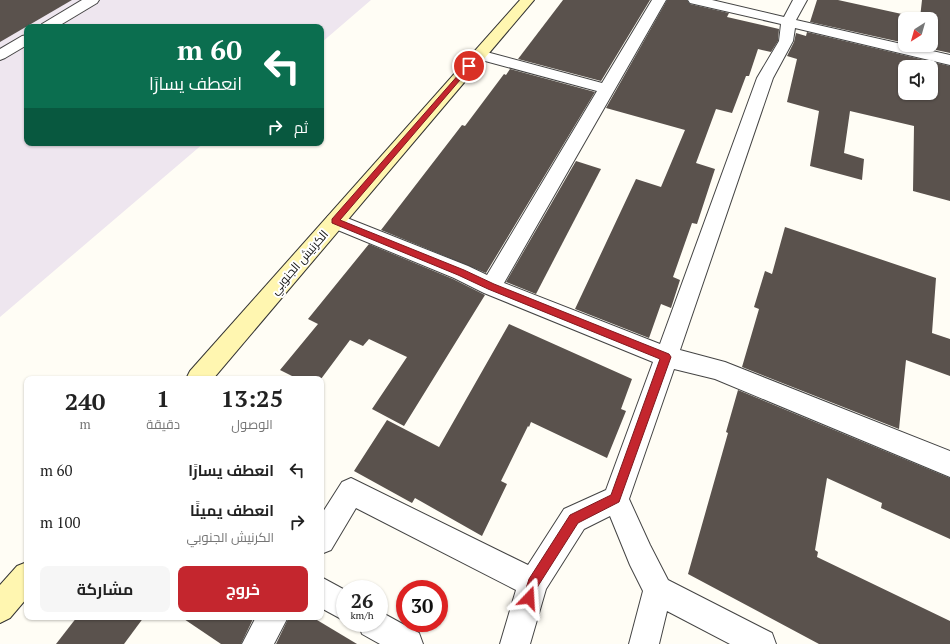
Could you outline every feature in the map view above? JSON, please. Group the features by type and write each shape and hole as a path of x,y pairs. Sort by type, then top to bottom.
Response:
{"main road":[{"name":"الكرنيش الجنوبي","path":"201,376 527,0"},
{"path":"0,608 24,580"}],"street":[{"path":"52,24 92,0"},
{"path":"491,287 659,0"},
{"path":"695,0 950,60"},
{"path":"761,644 658,590 640,555 616,499 765,78 786,41 788,22 800,0"},
{"path":"0,55 24,41"},
{"path":"480,55 608,88"},
{"path":"335,221 461,272 491,287 666,357 717,369 950,464"},
{"path":"324,535 352,491 533,583"},
{"path":"515,644 533,583 574,519 616,499"},
{"path":"644,644 658,590"},
{"path":"324,594 336,601"},
{"path":"257,644 272,620"},
{"path":"388,632 408,644"}],"shaded area":[{"path":"0,0 371,0 324,40 324,24 24,24 24,146 200,146 0,317"}],"building":[{"path":"0,0 72,0 31,24 24,24 24,28 0,42"},
{"path":"563,0 650,0 601,81 518,59"},
{"path":"667,0 687,0 690,4 729,13 727,17 779,29 778,41 771,52 758,49 749,76 746,76 732,113 716,109 696,163 715,169 697,224 692,223 673,277 680,280 671,308 661,304 649,338 575,309 636,179 661,187 685,130 606,108"},
{"path":"817,0 838,0 898,13 898,41 810,22"},
{"path":"922,0 950,0 950,53 938,50 938,12 921,12"},
{"path":"807,32 925,60 898,60 898,100 938,100 938,63 950,66 950,201 913,191 914,126 850,111 844,153 864,159 862,180 810,166 819,111 787,102 797,59 787,56 794,42 796,33 806,36"},
{"path":"510,69 595,92 486,273 381,230 462,125 465,126 504,74 506,75"},
{"path":"576,161 601,169 536,294 506,282"},
{"path":"785,227 936,278 932,333 950,339 950,376 906,360 899,429 742,367 759,309 754,307 765,271 772,274"},
{"path":"369,244 453,279 485,295 404,426 372,409 407,357 369,339 363,346 350,340 323,376 292,376 280,370 318,324 308,319"},
{"path":"509,324 632,379 621,409 626,411 607,458 531,422 501,481 507,484 482,536 415,498 412,503 354,471 387,420 439,447"},
{"path":"738,390 950,478 950,539 881,508 882,503 827,478 815,550 818,552 817,557 950,621 950,644 819,644 688,574 728,433 726,432"},
{"path":"75,620 142,620 124,644 56,644"},
{"path":"185,620 253,620 241,644 221,644"},
{"path":"288,620 317,620 357,644 276,644"}],"route":[{"path":"469,66 335,221 461,272 491,287 666,357 616,499 574,519 533,583 529,598"}]}
